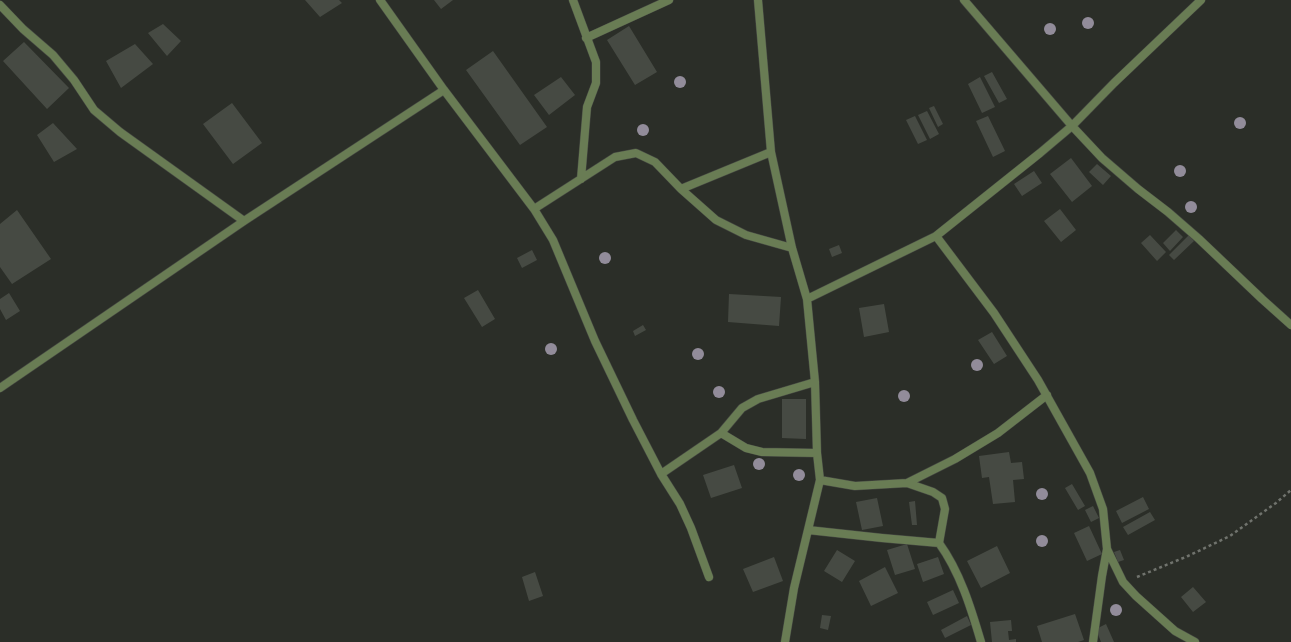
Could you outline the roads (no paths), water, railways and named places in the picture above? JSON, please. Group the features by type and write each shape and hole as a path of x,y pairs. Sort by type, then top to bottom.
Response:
{"street":[{"path":"380,0 444,90 534,210 553,240 595,341 633,420 661,474 680,504 691,528 709,577"},
{"path":"573,0 596,62 596,83 587,107 581,179"},
{"path":"586,38 669,0"},
{"path":"758,0 771,152 792,248 807,299 815,382 817,453 820,480 794,588 785,642"},
{"path":"964,0 1072,126 1102,158 1194,234 1262,300 1291,325"},
{"path":"807,299 936,236 1072,126 1114,82 1201,0"},
{"path":"0,5 23,29 54,55 74,80 94,110 120,132 244,221"},
{"path":"0,388 244,221 444,90"},
{"path":"681,189 771,152"},
{"path":"534,210 615,157 636,153 655,162 681,189 716,220 746,235 792,248"},
{"path":"936,236 994,313 1046,395 1090,473 1103,509 1107,549 1093,642"},
{"path":"661,474 721,433 742,408 758,399 815,382"},
{"path":"907,484 955,459 998,433 1046,395"},
{"path":"721,433 746,448 762,452 817,453"},
{"path":"820,480 855,486 907,484 933,492 942,498 945,509 940,543 949,557 969,602 981,642"},
{"path":"808,530 940,543"},
{"path":"1107,549 1123,582 1136,596 1175,631 1195,642"}]}
